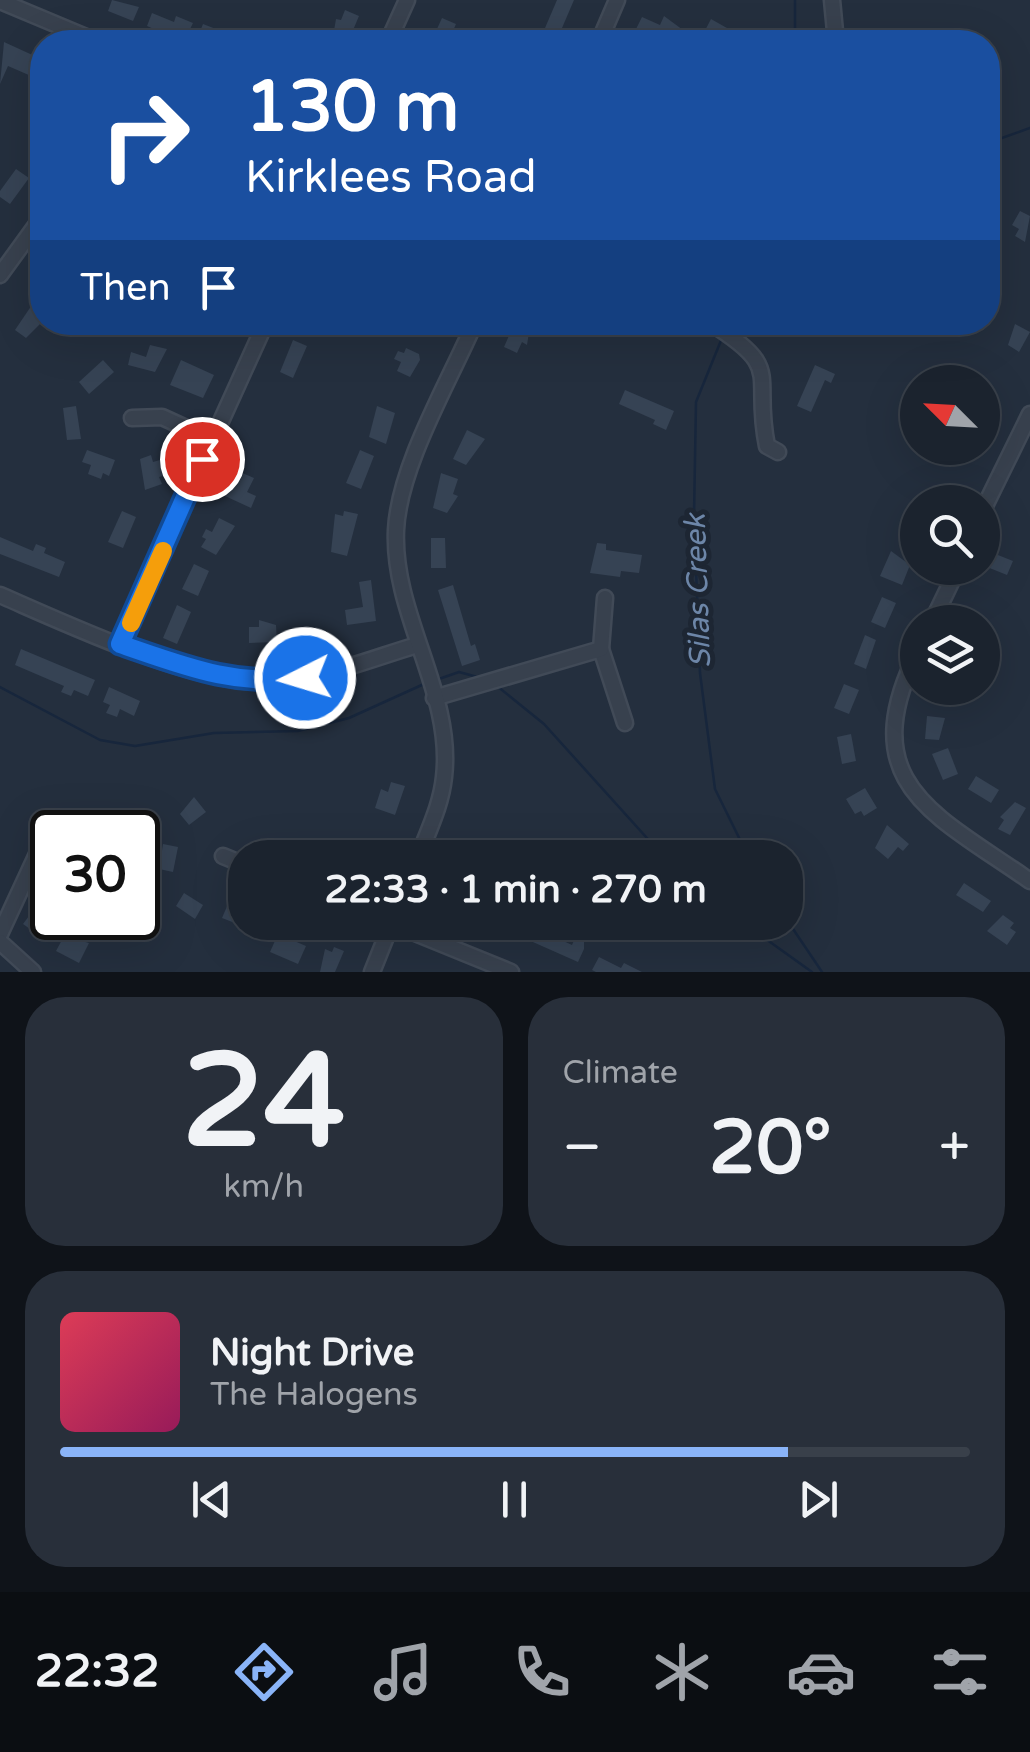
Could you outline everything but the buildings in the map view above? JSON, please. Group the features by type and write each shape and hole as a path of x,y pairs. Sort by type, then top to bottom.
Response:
{"street":[{"path":"393,30 407,0"},
{"path":"604,30 618,0"},
{"path":"832,0 835,30"},
{"path":"0,1 69,30"},
{"path":"0,275 30,234"},
{"path":"120,644 260,335"},
{"path":"424,840 444,778 444,747 398,566 396,529 406,482 468,335"},
{"path":"730,335 758,357 764,374 767,446 778,452"},
{"path":"995,485 1030,414"},
{"path":"132,418 162,418 210,439"},
{"path":"0,595 120,644 213,676 261,682 305,678 417,645"},
{"path":"605,598 601,649 625,722"},
{"path":"434,698 601,649"},
{"path":"900,692 892,727 898,766 919,800 1027,874"},
{"path":"223,856 228,858"},
{"path":"0,934 30,869"},
{"path":"372,972 384,940"},
{"path":"432,940 511,972"},
{"path":"0,942 33,972"}],"waterway":[{"name":"Silas Creek","path":"795,0 795,30"},
{"path":"1000,139 1030,128"},
{"name":"Silas Creek","path":"722,338 696,402 694,516 700,673 715,789 740,840"},
{"path":"436,680 459,672 481,678"},
{"path":"0,687 100,740 135,746 214,733 298,731 349,718 424,684"},
{"path":"497,686 544,724 649,840"},
{"path":"767,940 812,972"},
{"name":"Silas Creek","path":"800,940 822,972"}],"slow traffic":[{"path":"131,623 163,551"}],"route":[{"path":"202,459 120,644 213,676 261,682 305,678"}]}
